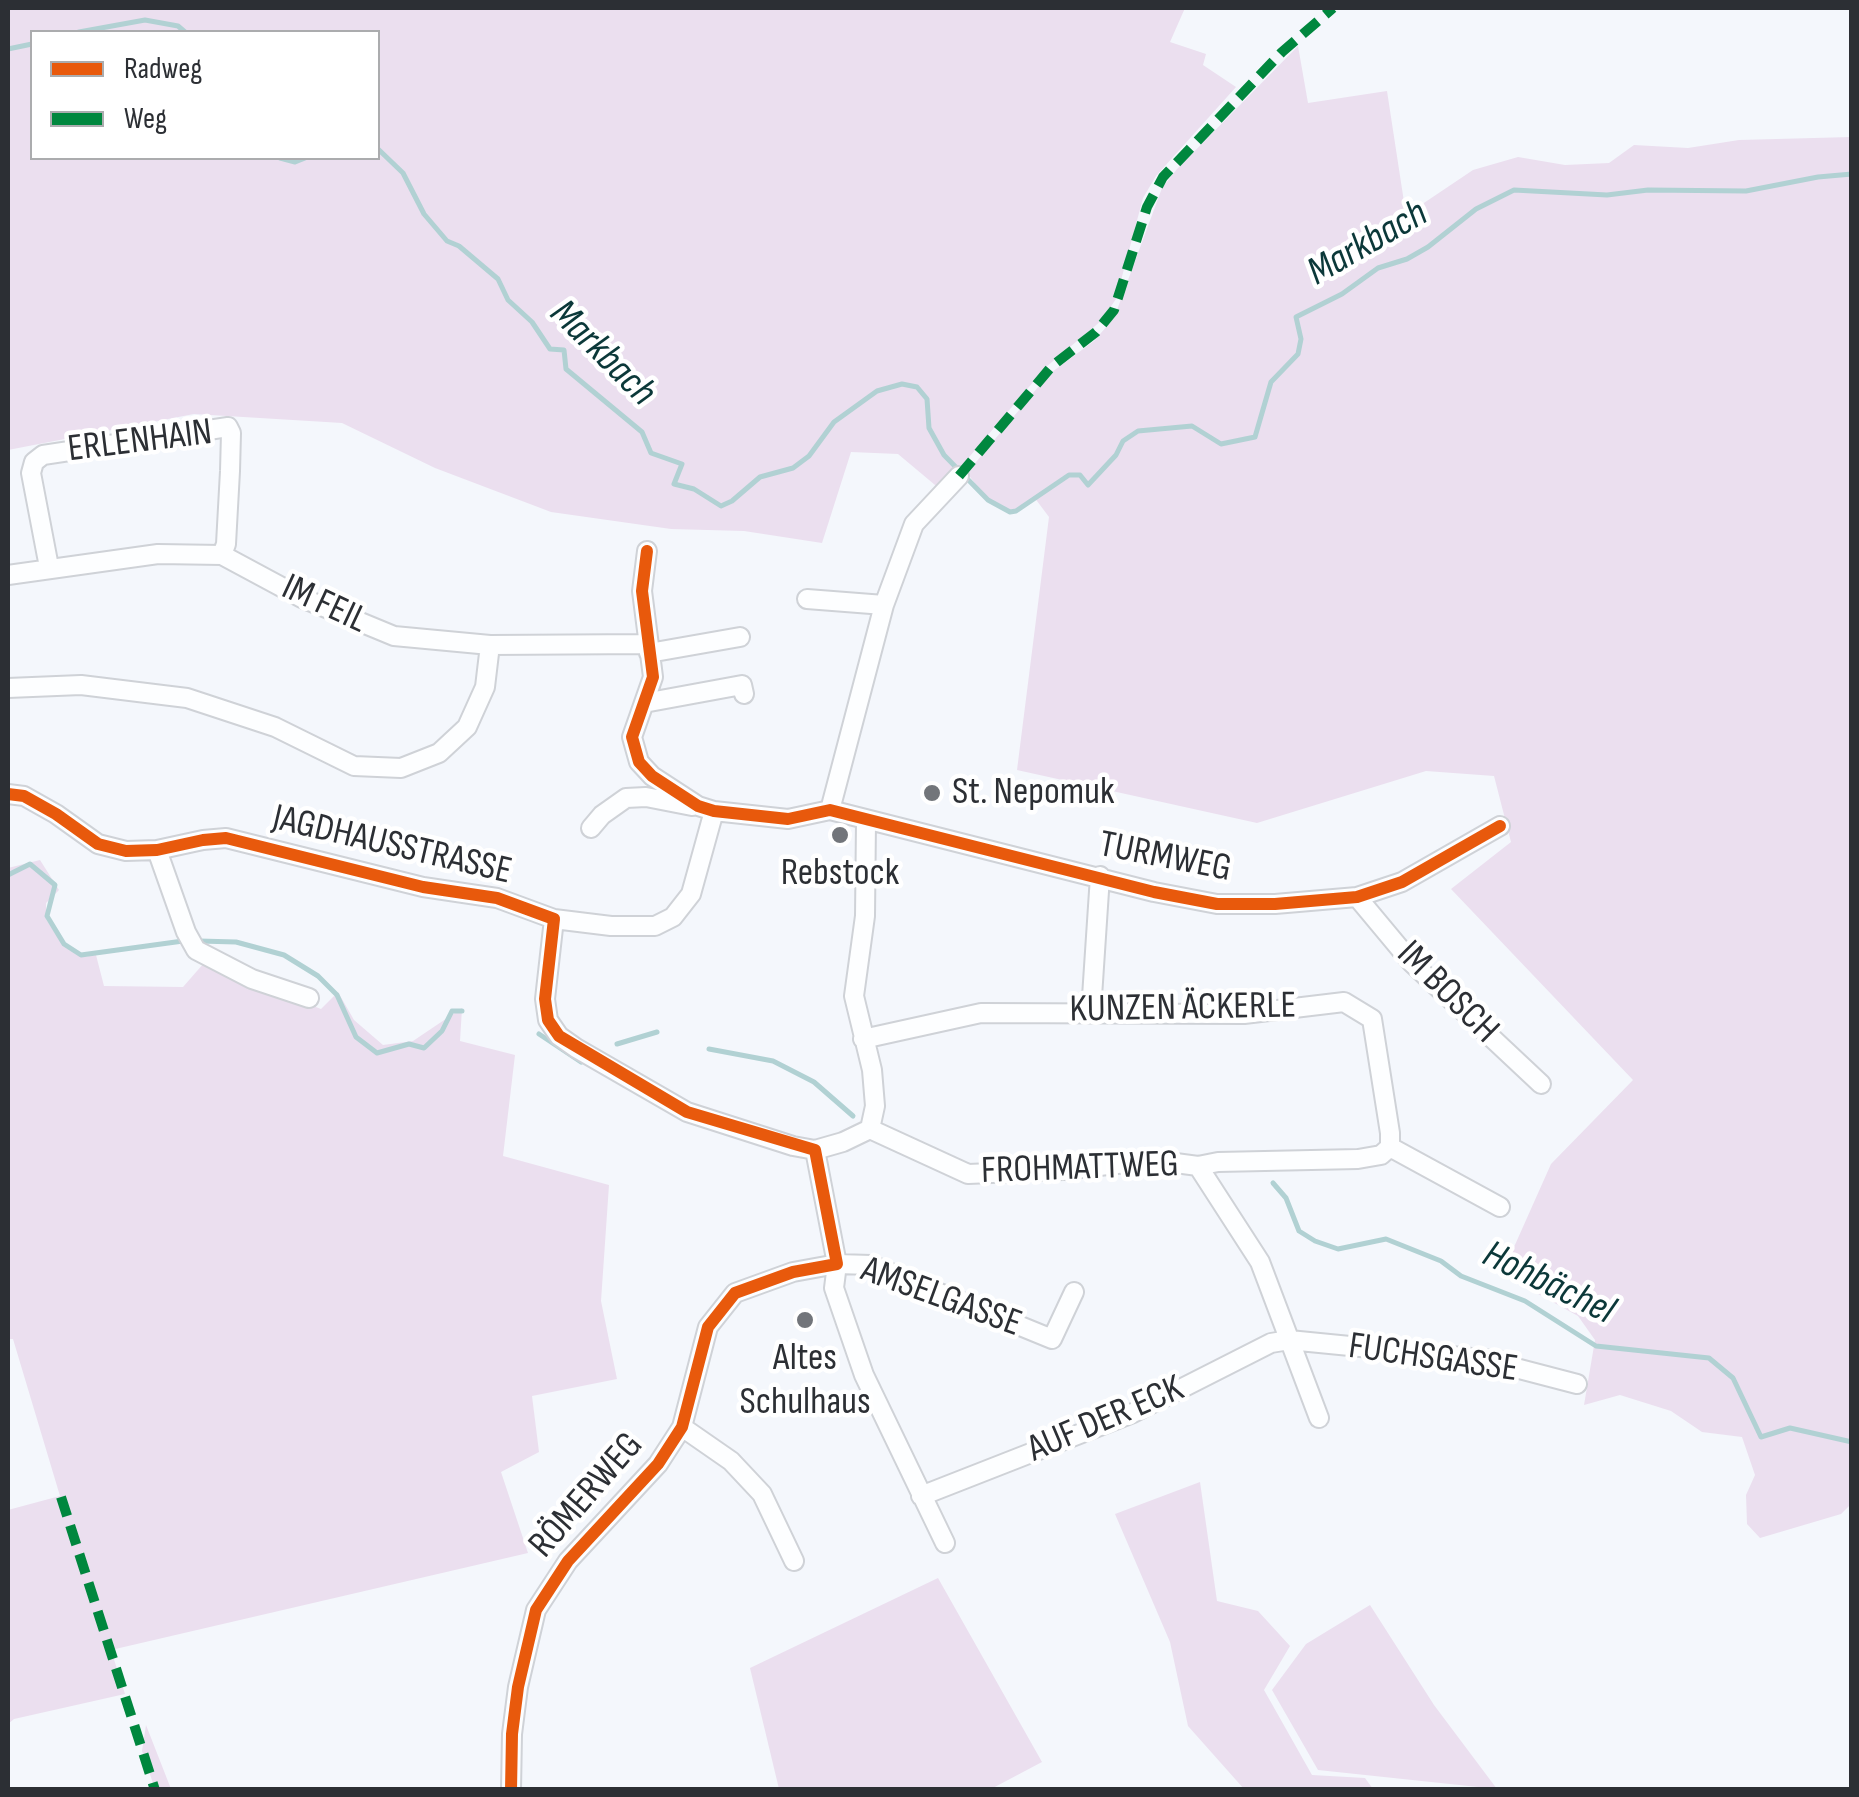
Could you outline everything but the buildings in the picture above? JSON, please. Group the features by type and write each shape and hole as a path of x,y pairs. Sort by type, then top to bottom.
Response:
{"street":[{"name":"ERLENHAIN","path":"49,567 31,472 34,462 43,455 228,428 228,503 222,555"},
{"path":"591,828 626,798 646,797 788,819 830,810 884,605 914,524 959,476"},
{"path":"647,551 642,591 653,676 632,737 640,762 652,776 706,808"},
{"name":"IM FEIL","path":"8,575 158,554 222,555 302,598 394,636 490,645 648,648 740,637"},
{"path":"806,599 884,605"},
{"path":"8,688 96,686 188,698 275,728 354,766 401,768 439,753 466,727 485,687 490,645"},
{"path":"644,704 742,685 744,694"},
{"name":"JAGDHAUSSTRASSE","path":"8,794 24,796 98,844 126,851 157,850 226,838 424,887 497,898 554,920 545,999 548,1020 559,1036 686,1112 815,1150"},
{"path":"554,920 655,926 673,917 691,894 706,808"},
{"name":"TURMWEG","path":"830,810 1154,892 1217,904 1358,898 1402,882 1500,826"},
{"path":"866,822 865,916 854,996 872,1070 875,1106 870,1129 815,1150 837,1264 834,1288 864,1375 945,1543"},
{"path":"157,850 196,950 252,979 309,998"},
{"path":"1091,1012 1100,876"},
{"name":"IM BOSCH","path":"1358,898 1412,963 1540,1084"},
{"name":"KUNZEN ÄCKERLE","path":"863,1038 981,1014 1244,1014 1344,1002 1372,1019 1390,1147"},
{"name":"FROHMATTWEG","path":"870,1129 968,1174 1064,1170 1153,1160 1198,1166 1260,1262 1319,1418"},
{"path":"1198,1166 1218,1162 1358,1159 1381,1155 1390,1147 1500,1207"},
{"name":"AMSELGASSE","path":"837,1264 871,1265 1052,1339 1074,1292"},
{"name":"RÖMERWEG","path":"511,1790 518,1687 536,1610 568,1562 658,1464 682,1428 708,1327 735,1293 793,1272 837,1264"},
{"name":"FUCHSGASSE","path":"1288,1340 1502,1361 1576,1384"},
{"name":"AUF DER ECK","path":"921,1496 1133,1413 1270,1343 1288,1340"},
{"path":"682,1428 730,1462 762,1494 794,1561"}],"shaded area":[{"path":"8,8 1185,8 1170,42 1206,54 1203,65 1236,87 1156,176 1143,198 1116,299 1101,321 1046,367 941,490 898,454 851,452 822,543 744,531 671,529 551,512 435,468 342,423 194,414 8,450"},
{"path":"1298,46 1308,103 1387,91 1406,215 1473,170 1518,157 1565,165 1609,163 1634,145 1688,148 1739,140 1851,137 1852,1503 1841,1514 1760,1538 1747,1524 1746,1495 1755,1475 1742,1437 1702,1432 1671,1411 1620,1395 1584,1405 1595,1340 1578,1316 1502,1274 1551,1164 1633,1080 1451,889 1511,842 1494,776 1426,771 1257,823 1017,770 1049,517 1034,497 1016,511 1004,511 988,500 967,473 1048,375 1094,341 1114,318 1162,188"},
{"path":"40,860 59,890 46,903 46,919 63,945 82,957 96,955 104,986 183,987 204,963 321,1009 338,992 354,1020 383,1045 413,1041 462,1008 460,1041 515,1055 503,1156 609,1185 601,1301 617,1379 532,1396 539,1452 501,1472 528,1553 111,1650 125,1694 14,1719 8,1724 8,1510 60,1496 13,1339 8,1339 8,868"},
{"path":"1200,1482 1217,1601 1258,1611 1290,1646 1264,1690 1312,1775 1365,1778 1373,1789 1244,1789 1188,1726 1170,1642 1115,1514"},
{"path":"938,1578 1042,1762 991,1789 779,1789 750,1668"},
{"path":"1370,1605 1434,1705 1497,1789 1318,1770 1272,1690 1306,1644"},
{"path":"146,1725 171,1789 155,1789 142,1751"}],"waterway":[{"name":"Markbach","path":"90,30 145,20 183,30"},
{"name":"Markbach","path":"8,49 30,44"},
{"name":"Markbach","path":"380,151 403,173 424,214 447,241 459,246 498,279 508,300 532,322 550,349 564,350 566,369 642,432 651,453 682,464 674,484 694,489 721,506 760,477 793,468 809,456 834,422 877,391 902,384 917,387 927,399 929,428 944,455 988,500 1010,512 1069,475 1080,475 1088,485 1116,455 1123,441 1138,431 1192,426 1221,444 1255,437 1271,382 1298,354 1301,339 1296,317 1342,294 1378,268 1428,247 1476,209 1514,190 1607,195 1648,190 1746,191 1852,174"},
{"name":"Markbach","path":"288,160 300,160"},
{"name":"Hohbächel","path":"8,875 30,864 55,885 47,916 64,944 81,955 183,941"},
{"name":"Hohbächel","path":"199,941 236,942 284,955 318,976 337,995 356,1037 377,1053 409,1044 424,1048 442,1031 452,1011 462,1011"},
{"name":"Hohbächel","path":"617,1044 657,1032"},
{"name":"Hohbächel","path":"539,1034 581,1062"},
{"name":"Hohbächel","path":"709,1049 773,1061 814,1082 853,1116"},
{"name":"Hohbächel","path":"1273,1183 1286,1198 1299,1231 1315,1241 1338,1249 1386,1239 1441,1261 1461,1276 1525,1301 1596,1346 1709,1358 1733,1378 1761,1437 1790,1428 1852,1442"}],"marked path":[{"path":"959,476 1052,366 1096,332 1114,310 1147,207 1163,177 1282,52 1333,8"},
{"path":"61,1497 155,1790"}],"cycle path":[{"path":"647,551 642,591 653,677 632,737 639,762 652,776 698,806 788,819 830,810 1154,892 1217,904 1357,897 1402,882 1500,826"},
{"path":"8,794 24,796 98,844 126,851 157,850 226,838 423,887 497,898 554,919 545,999 548,1020 559,1036 687,1112 815,1150 837,1264 793,1272 735,1293 708,1327 682,1427 658,1464 568,1561 536,1610 518,1687 511,1790"}],"place":[{"name":"St. Nepomuk","path":"932,793"},
{"name":"Rebstock","path":"840,835"},
{"name":"Altes Schulhaus","path":"805,1320"}]}
